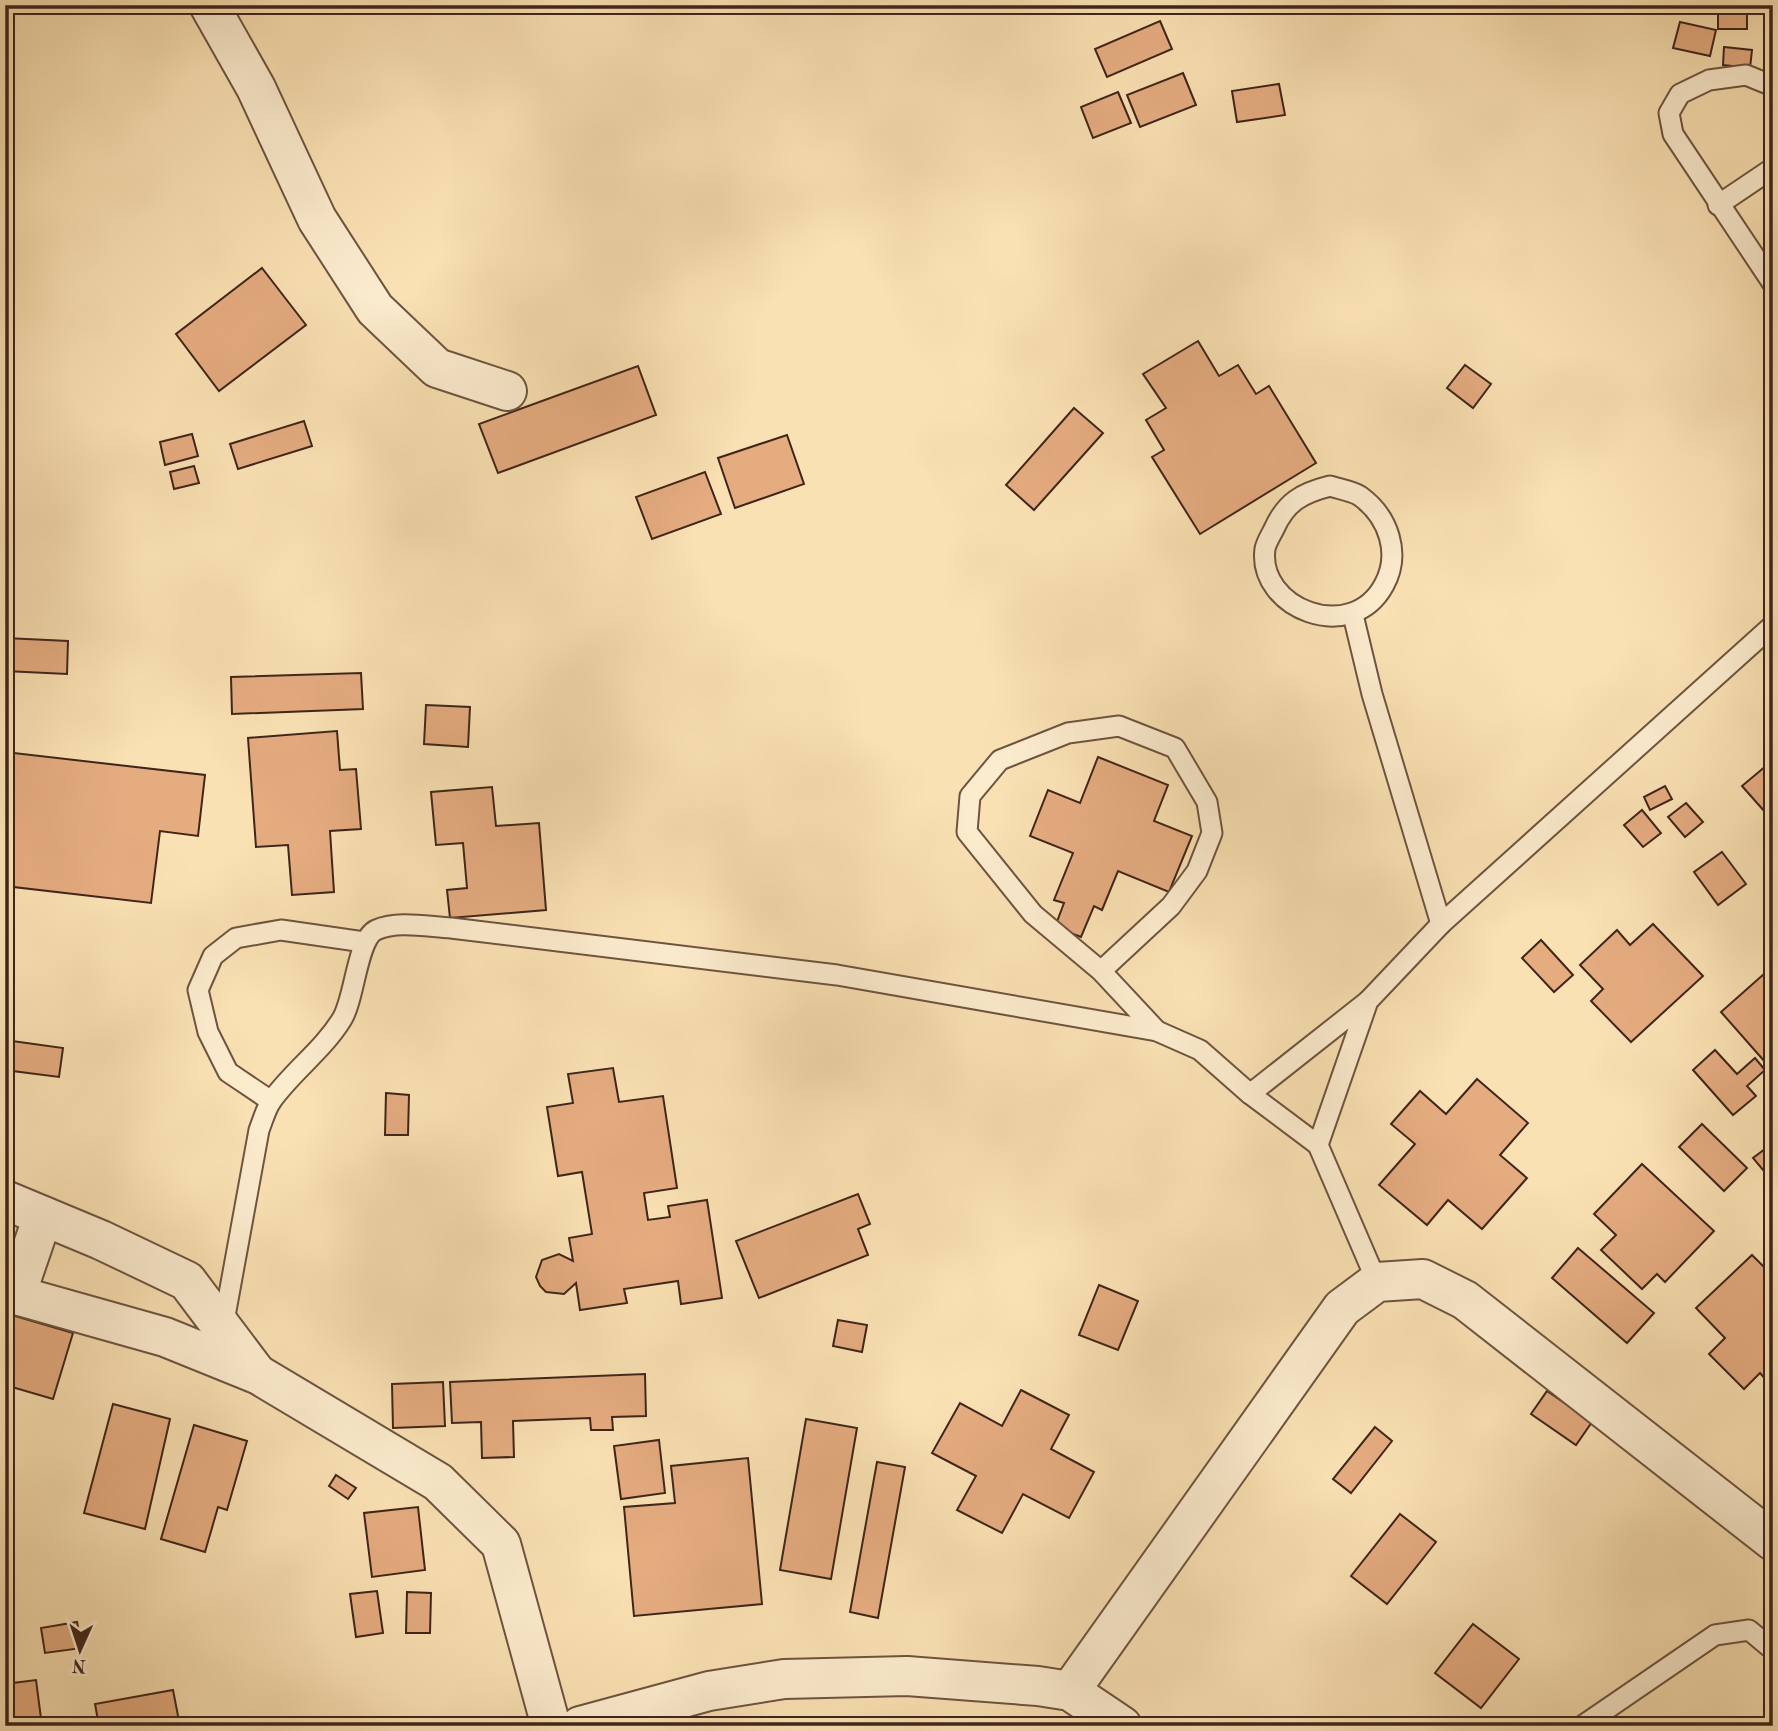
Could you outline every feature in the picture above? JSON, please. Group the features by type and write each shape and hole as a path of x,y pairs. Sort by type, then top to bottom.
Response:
{"street":[{"path":"209,5 256,88 317,219 375,309 437,368 507,391"},
{"path":"5,1200 187,1282 259,1376"},
{"path":"43,1216 11,1294 165,1337 259,1376 438,1482 501,1544 551,1726"},
{"path":"1070,1691 1342,1308 1377,1282 1423,1279 1465,1300 1771,1534"},
{"path":"580,1726 709,1691 784,1679 907,1676 1070,1691 1122,1726"}],"lane":[{"path":"1773,86 1746,75 1709,80 1681,94 1669,114 1673,134 1773,284"},
{"path":"1718,205 1773,168"},
{"path":"1330,486 1359,495 1380,514 1392,541 1391,572 1377,598 1353,615 1320,617 1290,603 1270,577 1265,549 1290,502 1304,493 1330,486"},
{"path":"1353,615 1372,694 1441,924"},
{"path":"1250,1094 1368,1001 1441,924 1773,625"},
{"path":"1101,971 1171,906 1197,871 1212,833 1207,802 1175,748 1119,726 1068,733 1000,760 970,796 967,832 1033,914 1101,971 1157,1031"},
{"path":"223,1328 259,1130 271,1101 310,1060 343,1017 356,981 363,942 375,930 400,926 451,928 837,975 1157,1031 1200,1050 1250,1094 1318,1145 1377,1282"},
{"path":"271,1101 228,1072 208,1032 198,990 213,956 236,938 281,930 363,942"},
{"path":"1318,1145 1368,1001"},
{"path":"1590,1724 1715,1635 1749,1630 1773,1650"}],"building":[{"path":"1747,5 1747,29 1718,29 1718,6 1676,6"},
{"path":"1160,21 1172,49 1107,77 1095,49"},
{"path":"1680,22 1716,30 1710,56 1673,48"},
{"path":"1724,47 1752,50 1750,68 1723,65"},
{"path":"1183,73 1196,105 1140,127 1127,95"},
{"path":"1279,84 1285,115 1237,122 1232,91"},
{"path":"1118,92 1131,123 1093,138 1081,107"},
{"path":"262,268 306,325 219,391 176,334"},
{"path":"1198,341 1219,376 1238,365 1256,394 1269,386 1316,463 1200,534 1152,457 1164,450 1146,420 1166,408 1143,374"},
{"path":"1465,365 1491,384 1473,408 1447,388"},
{"path":"638,366 656,415 498,473 479,424"},
{"path":"1074,408 1103,433 1034,510 1006,485"},
{"path":"304,421 312,446 238,469 230,444"},
{"path":"192,434 198,456 165,465 160,442"},
{"path":"787,435 804,484 735,508 718,458"},
{"path":"194,466 199,483 174,489 170,472"},
{"path":"705,472 721,514 652,539 636,497"},
{"path":"5,638 68,641 67,674 5,671"},
{"path":"361,673 363,709 232,714 231,677"},
{"path":"426,705 470,707 468,747 424,744"},
{"path":"337,731 340,770 356,769 361,829 330,831 334,892 292,895 288,845 256,847 248,738"},
{"path":"5,752 205,775 198,836 160,831 151,903 5,886"},
{"path":"1098,757 1168,785 1154,821 1192,836 1169,892 1118,871 1102,910 1094,906 1081,937 1055,927 1064,903 1054,900 1073,853 1030,836 1048,790 1080,803"},
{"path":"1773,760 1773,821 1742,786"},
{"path":"1665,786 1672,799 1650,810 1644,797"},
{"path":"492,787 496,826 539,823 546,910 450,918 447,890 467,888 463,843 436,845 431,792"},
{"path":"1686,803 1703,822 1685,837 1668,817"},
{"path":"1642,810 1661,833 1643,847 1624,825"},
{"path":"1722,852 1746,884 1718,905 1694,872"},
{"path":"1653,924 1703,976 1631,1042 1591,1001 1603,989 1580,965 1617,930 1630,945"},
{"path":"1541,940 1573,975 1554,992 1522,958"},
{"path":"1773,966 1773,1071 1721,1012"},
{"path":"5,1040 63,1048 59,1077 5,1070"},
{"path":"1715,1050 1737,1074 1755,1058 1765,1070 1747,1086 1756,1096 1733,1115 1693,1070"},
{"path":"613,1068 619,1102 663,1096 677,1188 644,1193 648,1220 670,1217 668,1206 707,1200 722,1298 681,1304 678,1281 624,1289 627,1303 580,1310 576,1283 564,1294 546,1292 540,1286 536,1277 542,1260 559,1254 573,1261 569,1238 592,1234 582,1172 558,1176 547,1107 573,1103 568,1074"},
{"path":"1477,1079 1528,1123 1500,1155 1527,1178 1482,1229 1448,1200 1427,1225 1379,1185 1415,1144 1391,1124 1420,1091 1446,1114"},
{"path":"386,1093 409,1095 408,1135 385,1135"},
{"path":"1702,1124 1747,1168 1724,1191 1679,1147"},
{"path":"1773,1143 1773,1182 1753,1158"},
{"path":"1642,1164 1714,1231 1665,1282 1657,1274 1642,1289 1601,1250 1616,1235 1594,1214"},
{"path":"858,1194 870,1224 858,1229 868,1255 759,1298 736,1241"},
{"path":"1578,1248 1654,1313 1627,1343 1552,1278"},
{"path":"1752,1255 1773,1276 1773,1375 1767,1381 1760,1373 1744,1389 1709,1354 1725,1338 1696,1308"},
{"path":"1099,1285 1138,1301 1118,1350 1079,1335"},
{"path":"5,1313 73,1333 53,1399 5,1385"},
{"path":"838,1320 867,1325 862,1352 833,1346"},
{"path":"645,1374 646,1416 612,1417 613,1430 591,1430 590,1418 513,1421 514,1457 482,1458 481,1422 452,1423 450,1382"},
{"path":"443,1382 445,1426 393,1428 392,1384"},
{"path":"1021,1390 1069,1415 1051,1449 1094,1472 1069,1518 1023,1494 1002,1533 957,1510 976,1476 932,1453 960,1403 1002,1426"},
{"path":"1547,1391 1592,1422 1576,1445 1531,1414"},
{"path":"113,1404 170,1419 145,1529 84,1513"},
{"path":"806,1419 857,1428 831,1579 780,1570"},
{"path":"194,1425 247,1441 227,1510 218,1507 205,1552 161,1539"},
{"path":"1375,1427 1392,1441 1351,1493 1333,1479"},
{"path":"659,1440 665,1493 621,1499 614,1446"},
{"path":"748,1458 762,1604 634,1616 624,1507 675,1503 671,1466"},
{"path":"877,1462 905,1467 878,1618 850,1612"},
{"path":"336,1475 356,1488 348,1499 329,1486"},
{"path":"418,1507 425,1570 372,1577 364,1513"},
{"path":"1400,1514 1436,1542 1387,1604 1351,1576"},
{"path":"377,1591 383,1633 356,1637 350,1594"},
{"path":"407,1592 431,1593 430,1633 406,1633"},
{"path":"77,1622 82,1648 45,1653 41,1628"},
{"path":"1473,1624 1519,1659 1481,1708 1435,1673"},
{"path":"36,1680 42,1726 5,1726 5,1684"},
{"path":"173,1690 180,1726 99,1726 95,1704"}]}
